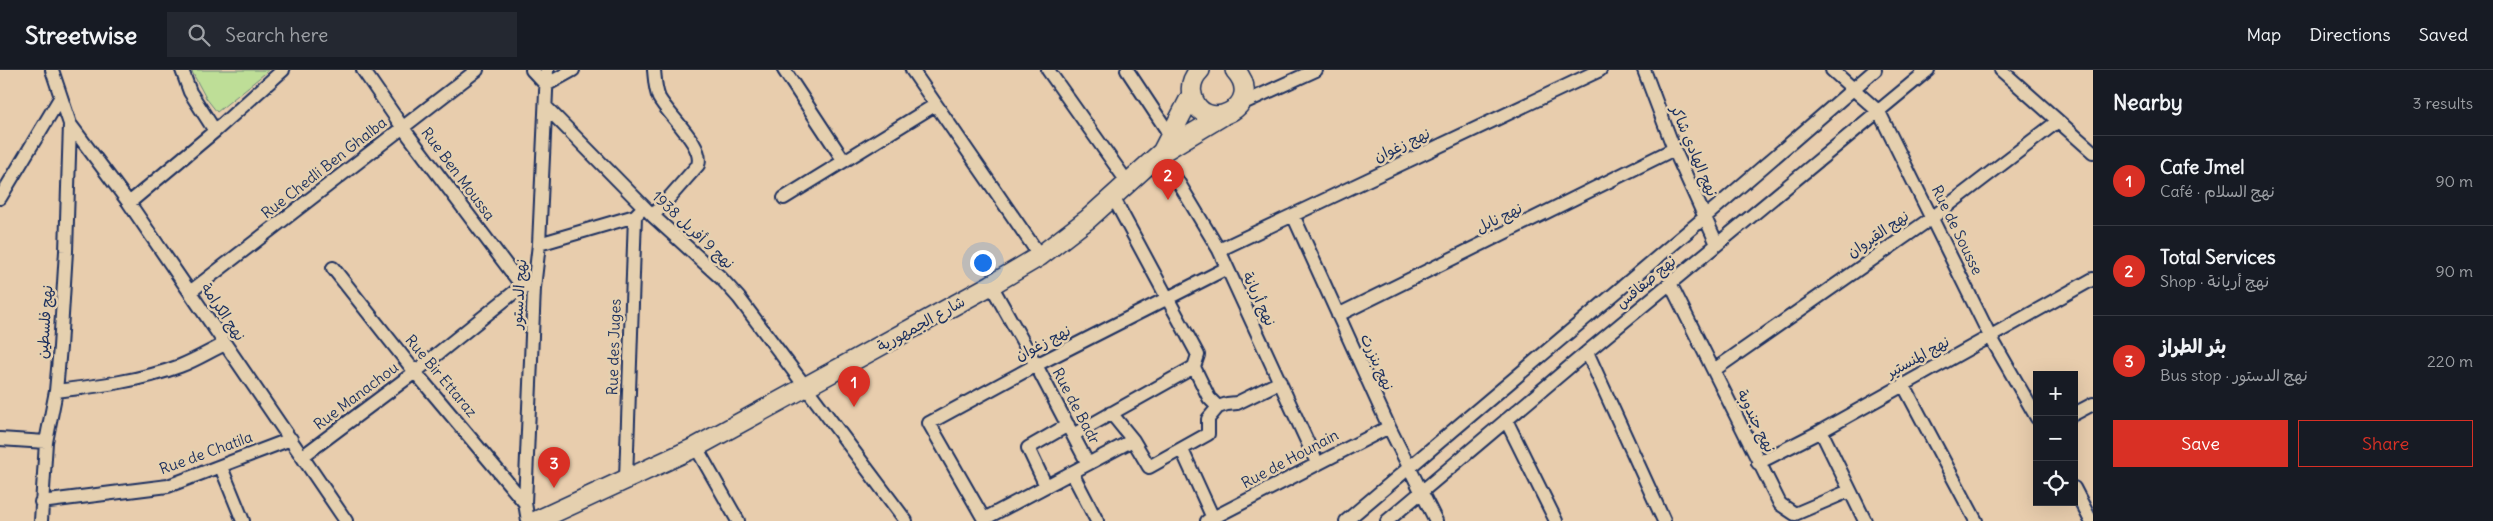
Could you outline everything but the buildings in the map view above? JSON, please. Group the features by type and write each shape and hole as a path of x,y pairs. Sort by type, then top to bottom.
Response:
{"main road":[{"path":"1164,148 1192,94 1193,80 1200,70"},
{"path":"1164,148 1239,105 1244,92 1242,75"},
{"path":"1192,94 1199,109 1214,116 1222,116"},
{"name":"شارع الجمهورية","path":"605,491 626,479 696,447 991,285 1040,256 1113,197 1164,148"},
{"path":"536,521 605,491"},
{"path":"570,521 605,491"}],"street":[{"path":"52,70 70,124"},
{"path":"182,70 190,92 214,131"},
{"path":"129,203 283,70"},
{"name":"Rue Ben Moussa","path":"363,70 403,128 528,287"},
{"name":"Rue Chedli Ben Ghalba","path":"190,292 477,70"},
{"path":"532,70 546,85 572,70"},
{"name":"نهج الدستور","path":"528,521 525,503 528,287 539,244 547,70"},
{"path":"539,244 649,211 698,165 700,159 696,148 659,99 654,70"},
{"path":"784,70 844,161"},
{"path":"912,70 1040,256"},
{"path":"1048,70 1128,182"},
{"name":"نهج أريانة","path":"1127,70 1164,148 1174,175 1219,250 1317,463"},
{"path":"1239,105 1316,70"},
{"name":"نهج زغوان","path":"1219,250 1600,70"},
{"name":"نهج الهادي شاكر","path":"1644,70 1674,149 1717,244"},
{"name":"Rue de Sousse","path":"1832,70 1879,112 1933,217 1990,336 2036,416"},
{"name":"نهج صفاقس","path":"1346,521 1705,217 1875,70"},
{"name":"نهج صفاقس","path":"1387,521 1587,352 1928,70"},
{"path":"2001,70 2093,152"},
{"path":"2,190 60,98"},
{"path":"784,198 935,105"},
{"name":"نهج 9 أفريل 1938","path":"546,107 649,211 721,278 739,298 804,388 906,521"},
{"name":"نهج القيروان","path":"1714,370 1933,217 2058,121"},
{"name":"نهج الكرامة","path":"70,124 129,203 304,456 346,521"},
{"name":"نهج فلسطين","path":"41,521 46,442 56,391 66,251 70,124"},
{"name":"نهج نابل","path":"1338,315 1674,149"},
{"path":"1046,486 1028,448 1111,413 1194,367 1198,355 1113,197"},
{"name":"نهج بنزرت","path":"1293,215 1389,427 1436,521"},
{"name":"Rue des Juges","path":"626,479 635,216"},
{"name":"Rue Bir Ettaraz","path":"333,268 416,372 525,503"},
{"name":"نهج زغوان","path":"984,520 930,423 1036,365 1227,268"},
{"name":"نهج المنستير","path":"1758,463 1821,431 2093,279"},
{"name":"نهج جندوبة","path":"1670,283 1780,504 1791,513 1801,513 1849,491"},
{"name":"Rue de Badr","path":"991,285 1088,464"},
{"name":"Rue Manachou","path":"304,456 528,287"},
{"path":"56,391 104,386 145,377 181,366 225,344"},
{"path":"1587,352 1664,521"},
{"path":"1194,367 1209,398 1218,407"},
{"path":"1111,413 1133,440 1149,467 1182,450 1183,446 1208,434 1208,419 1218,407 1237,403 1280,382"},
{"path":"1903,384 1976,521"},
{"path":"2078,412 2093,404"},
{"path":"1506,420 1556,521"},
{"name":"Rue de Hounain","path":"1210,520 1389,427"},
{"path":"1821,431 1865,521"},
{"path":"0,439 46,442"},
{"name":"Rue de Chatila","path":"41,502 168,486 292,439"},
{"path":"984,520 1133,440"},
{"path":"696,447 738,521"},
{"path":"1182,450 1210,520"},
{"path":"221,467 243,521"},
{"path":"1072,473 1097,521"},
{"path":"2078,496 2091,521"}],"green space":[{"path":"191,70 269,70 217,112 206,98"}],"place":[{"name":"Total Services","path":"1168,200"},
{"name":"Cafe Jmel","path":"854,407"},
{"name":"بئر الطراز","path":"554,488"}]}
